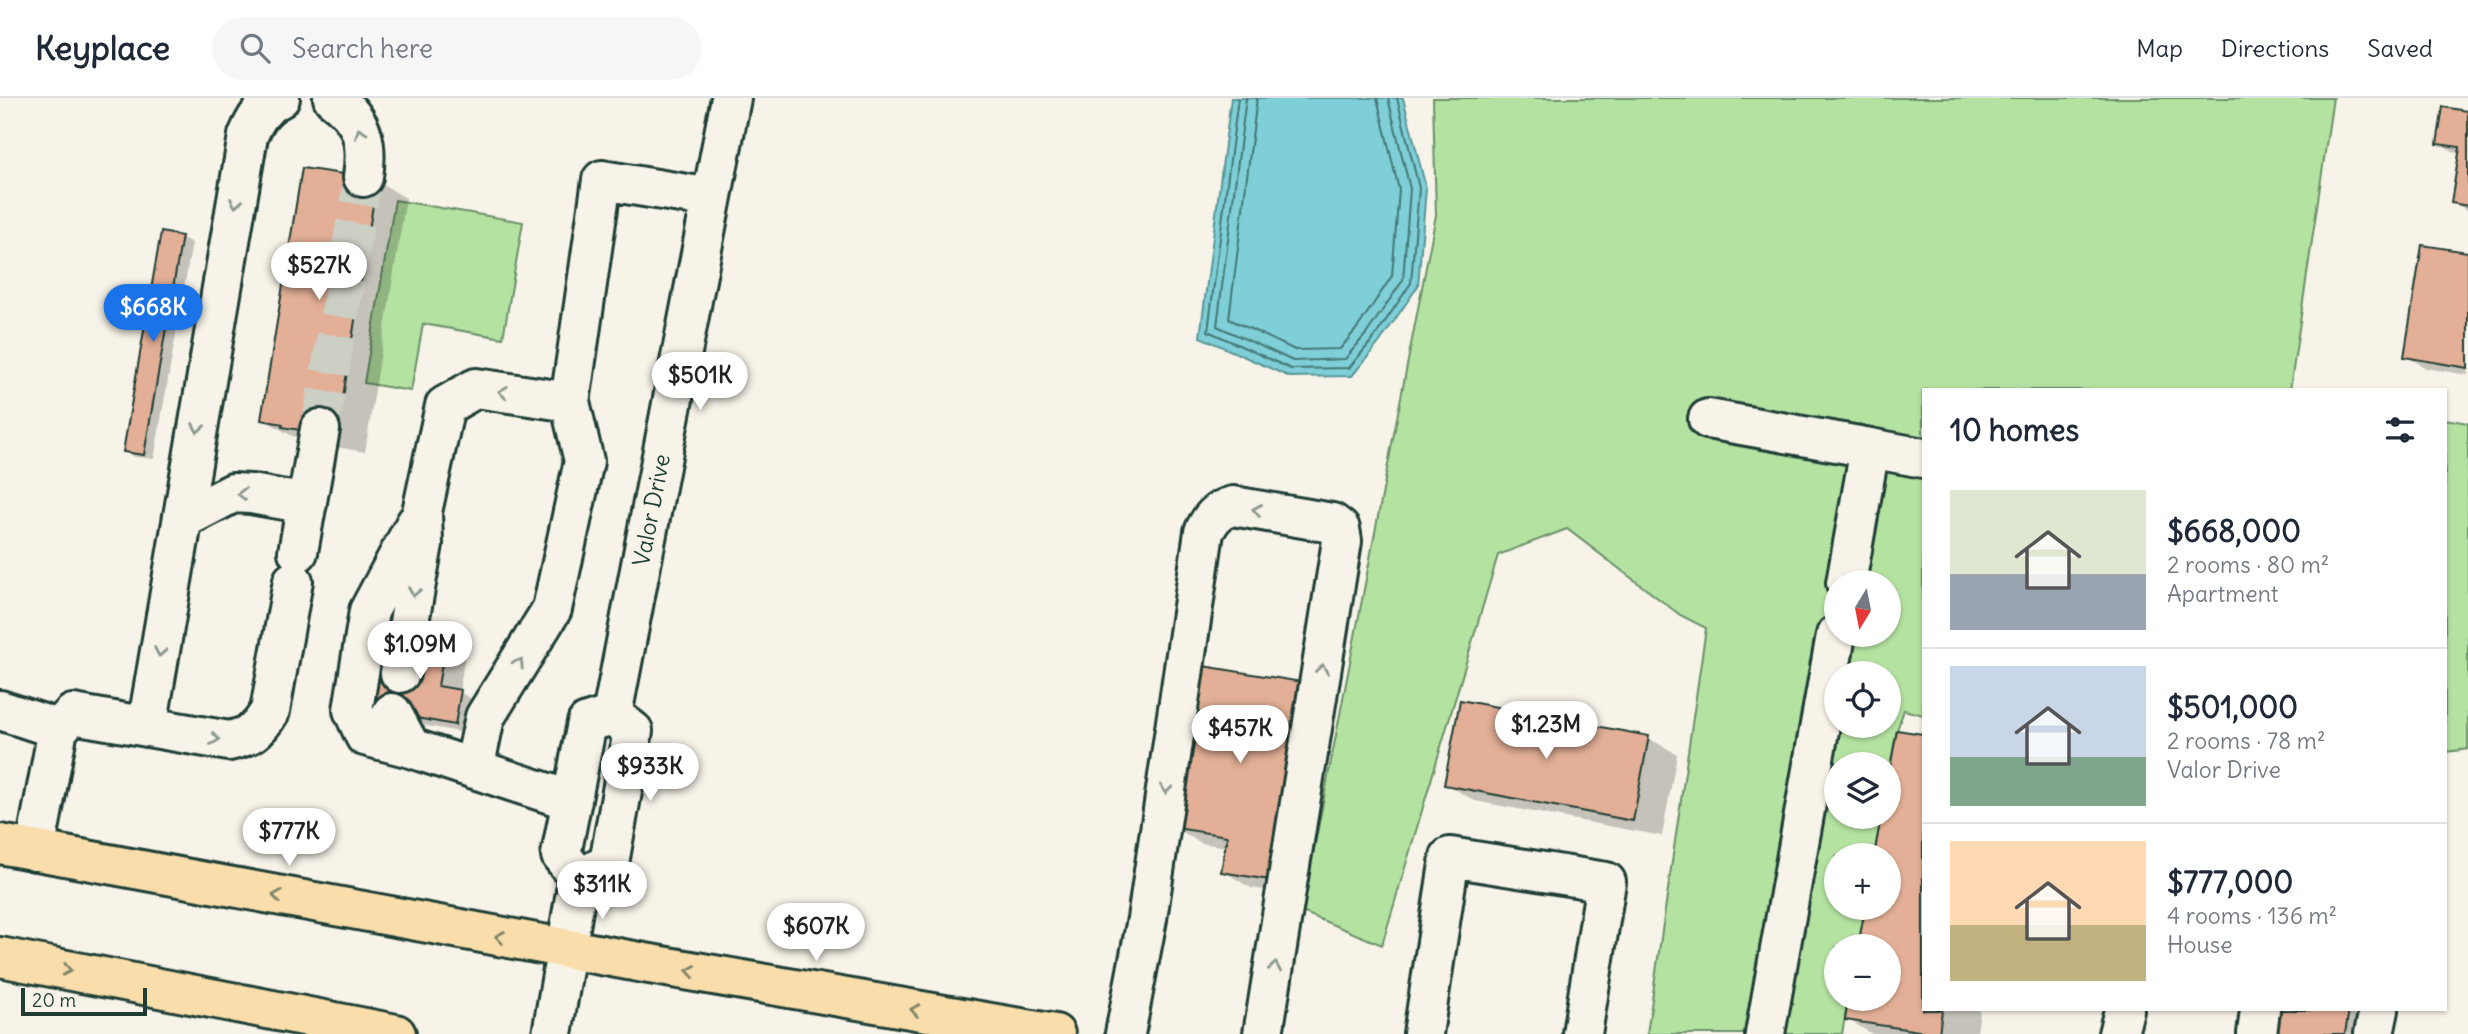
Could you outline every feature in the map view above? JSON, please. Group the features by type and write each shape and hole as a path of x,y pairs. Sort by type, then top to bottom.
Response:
{"main road":[{"path":"17,848 568,949 1055,1034"},
{"path":"0,957 396,1034"}],"street":[{"path":"147,727 248,136 256,117 271,102 280,98"},
{"path":"333,98 347,108 364,139 366,157 363,177"},
{"name":"Valor Drive","path":"612,715 730,98"},
{"path":"474,769 485,717 552,609 584,461 570,402 602,180 711,198"},
{"path":"400,673 423,544 422,512 444,406 476,388 570,402"},
{"path":"1707,419 1922,458"},
{"path":"17,848 58,729 73,714 229,741 246,737 261,727 270,712 320,429"},
{"path":"1848,570 1870,448"},
{"path":"183,519 233,493 307,504"},
{"path":"1125,1034 1147,919 1204,532 1210,519 1220,509 1233,506 1332,523 1340,529 1342,541 1263,1034"},
{"path":"422,512 369,611 353,710 365,736 411,748 572,801"},
{"path":"1765,1034 1834,648"},
{"path":"0,710 58,729"},
{"path":"392,713 411,748"},
{"path":"552,1034 580,879 609,863 633,731 612,715 587,723 561,855 580,879"},
{"path":"1423,1034 1450,857 1606,882 1582,1034"},
{"path":"2118,1034 2124,1011"},
{"path":"2257,1034 2260,1011"},
{"path":"2374,1034 2379,1011"}],"green space":[{"path":"1433,98 2333,98 2290,388 1922,388 1922,715 1904,710 1901,719 1901,661 1824,661 1824,738 1896,738 1893,752 1824,752 1824,829 1879,829 1876,843 1824,843 1824,920 1863,920 1860,934 1824,934 1824,1011 1846,1011 1842,1034 1647,1034 1706,628 1680,615 1567,529 1498,555 1382,945 1302,912 1436,215"},
{"path":"395,200 523,222 503,338 423,324 411,391 364,383"},
{"path":"2447,419 2468,423 2468,749 2447,752"}],"water":[{"path":"1231,98 1403,98 1426,188 1418,286 1379,343 1352,376 1290,377 1200,337"}],"building":[{"path":"2443,107 2468,111 2468,206 2451,203 2460,147 2437,144"},
{"path":"302,168 377,179 337,436 282,427 283,424 261,420"},
{"path":"161,232 182,236 144,455 123,452"},
{"path":"2422,245 2468,252 2468,368 2404,357"},
{"path":"418,620 449,625 438,686 461,690 455,725 373,710 380,668 408,673"},
{"path":"1197,665 1308,683 1276,881 1221,872 1227,836 1170,827"},
{"path":"1460,700 1649,736 1633,821 1444,785"},
{"path":"1901,731 1922,734 1922,1011 1942,1011 1939,1034 1845,1020 1846,1011 1901,1011 1901,934 1860,934 1863,920 1901,920 1901,843 1876,843 1879,829 1901,829 1901,752 1893,752 1896,738 1901,738"},
{"path":"2280,1011 2349,1011 2345,1034 2276,1034"}],"tunnel":[{"path":"320,429 363,177"}]}
